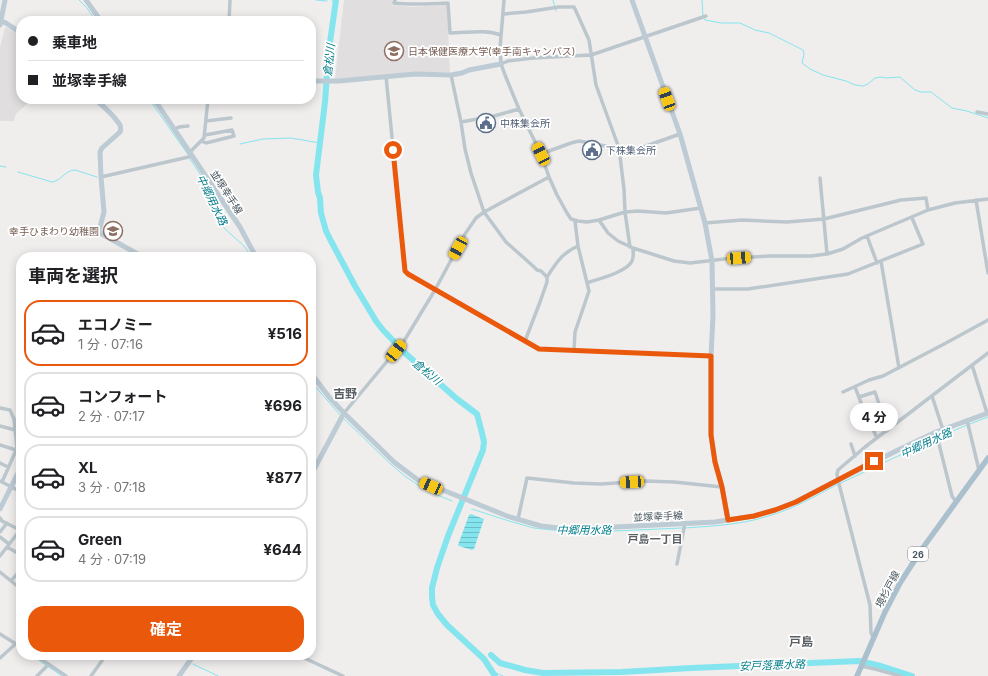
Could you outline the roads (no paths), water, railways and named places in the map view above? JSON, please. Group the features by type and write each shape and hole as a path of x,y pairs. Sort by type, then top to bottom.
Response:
{"main road":[{"name":"境杉戸線","path":"857,676 885,612 900,583 922,549 988,458"}],"street":[{"path":"5,0 0,23 6,23 16,30"},
{"path":"229,16 230,0"},
{"path":"395,0 394,3 405,4 448,3 450,33 494,32 501,35"},
{"path":"504,0 500,48 501,64 519,109 541,154 557,195 571,219 575,221 587,222 625,212 638,211 666,213 701,208"},
{"path":"632,0 680,134 705,223 712,261 713,289 711,435 715,462 722,487 728,520"},
{"path":"88,1 98,16"},
{"path":"503,14 559,7 574,7 589,40 596,85 618,148 624,189 625,212 633,259 631,263 621,271 587,283"},
{"path":"316,81 415,74 451,75 501,64 508,61 591,55 706,16"},
{"path":"451,75 465,149 484,212 506,242 547,277"},
{"path":"386,76 405,271 408,274 539,349 711,356"},
{"path":"101,104 120,125 121,129 120,132 102,148 100,152 104,212 99,232 134,252"},
{"name":"並塚幸手線","path":"157,104 240,227 253,252"},
{"path":"101,177 191,154 205,135 208,104"},
{"path":"461,122 494,116 519,109"},
{"path":"977,112 988,114"},
{"path":"206,121 231,118"},
{"path":"175,129 188,126"},
{"path":"201,142 206,143 234,136 232,130 205,135"},
{"path":"541,154 579,141 632,151 680,134"},
{"path":"316,466 344,413 404,341 435,290 465,234 476,218 484,212 549,177"},
{"path":"820,178 827,254"},
{"path":"705,223 742,220 787,222 824,219 901,200 926,198 928,210"},
{"path":"599,220 608,233 618,241 631,247 674,261 690,263 754,257 811,256 827,254 843,249 867,236 928,210 954,203 988,199"},
{"path":"976,200 988,273"},
{"path":"713,289 748,289 848,274 923,244 912,218"},
{"path":"574,350 575,332 589,291 578,246 575,221"},
{"path":"867,236 879,262 899,368"},
{"path":"525,341 547,282 547,277 564,254 578,246"},
{"path":"843,392 869,380 884,376 988,320"},
{"path":"874,637 871,632 870,605 838,480 838,470 988,353"},
{"path":"972,365 988,413"},
{"name":"並塚幸手線","path":"316,381 344,413 394,462 418,480 507,516 541,526 564,528 684,526 754,516 796,502 936,432 988,413"},
{"path":"854,387 878,438"},
{"path":"859,398 875,392 880,407 865,413"},
{"path":"932,396 943,430"},
{"path":"0,408 10,410 14,419 16,439"},
{"path":"876,409 887,431"},
{"path":"967,420 980,470"},
{"path":"0,426 15,430"},
{"path":"936,432 952,496 956,502"},
{"path":"850,444 855,456"},
{"path":"0,445 16,450 1,481 16,490"},
{"path":"0,463 8,468"},
{"path":"0,509 1,503 16,477"},
{"path":"518,519 527,478 574,483 602,484 646,481 674,482 722,487"},
{"path":"0,518 2,521 16,528"},
{"path":"0,532 7,523"},
{"path":"677,564 684,526"},
{"path":"0,556 16,535"},
{"path":"0,537 16,551"},
{"path":"0,572 16,584"},
{"path":"11,581 16,575"},
{"path":"0,634 16,643 0,658"},
{"path":"42,660 66,676"},
{"path":"91,676 102,660"},
{"path":"179,676 191,660"},
{"path":"309,660 343,676"},
{"path":"862,663 875,669 900,676"},
{"path":"37,676 46,667"}],"water":[{"path":"471,514 484,519 474,549 472,550 458,545 469,515"}],"waterway":[{"name":"中郷用水路","path":"79,0 93,16"},
{"path":"316,0 327,1"},
{"name":"倉松川","path":"336,0 329,49 325,102 316,175 321,213 326,231 331,241 376,321 405,353 457,399 477,414 484,442 483,450 448,536 437,568 432,588 432,597 433,605 438,614 447,625 484,659 495,676"},
{"path":"553,0 556,11"},
{"path":"702,0 703,15"},
{"path":"704,18 705,20 722,23 740,23 755,30 769,33 803,50 804,54 802,63 810,69 823,75 863,86 875,78 900,77 915,90 921,92 931,92 952,108 988,118"},
{"name":"中郷用水路","path":"153,104 189,156"},
{"path":"240,144 263,139 291,138 320,143"},
{"name":"中郷用水路","path":"190,159 210,191 224,228 244,246 248,252"},
{"path":"0,166 6,167"},
{"path":"18,172 52,182 58,180 72,170 97,177"},
{"name":"中郷用水路","path":"316,387 341,416"},
{"name":"中郷用水路","path":"970,424 988,417"},
{"name":"中郷用水路","path":"343,418 389,463 406,477 428,490 452,501"},
{"name":"中郷用水路","path":"939,437 967,425"},
{"name":"中郷用水路","path":"841,483 936,438"},
{"name":"中郷用水路","path":"685,528 715,526 755,520 793,507 838,484"},
{"name":"中郷用水路","path":"472,509 534,528 563,531 591,532 682,528"},
{"name":"安戸落悪水路","path":"491,655 500,663 543,673 622,672 859,661 912,676"},
{"path":"38,660 62,676"},
{"path":"193,664 218,676"},
{"name":"倉松川","path":"492,671 503,676"}],"place":[{"name":"日本保健医療大学(幸手南キャンパス)","path":"394,51"},
{"name":"中株集会所","path":"486,123"},
{"name":"下株集会所","path":"592,150"},
{"name":"幸手ひまわり幼稚園","path":"113,231"}],"district":[{"name":"吉野","path":"345,393"},
{"name":"戸島一丁目","path":"655,539"},
{"name":"戸島","path":"801,641"}]}
